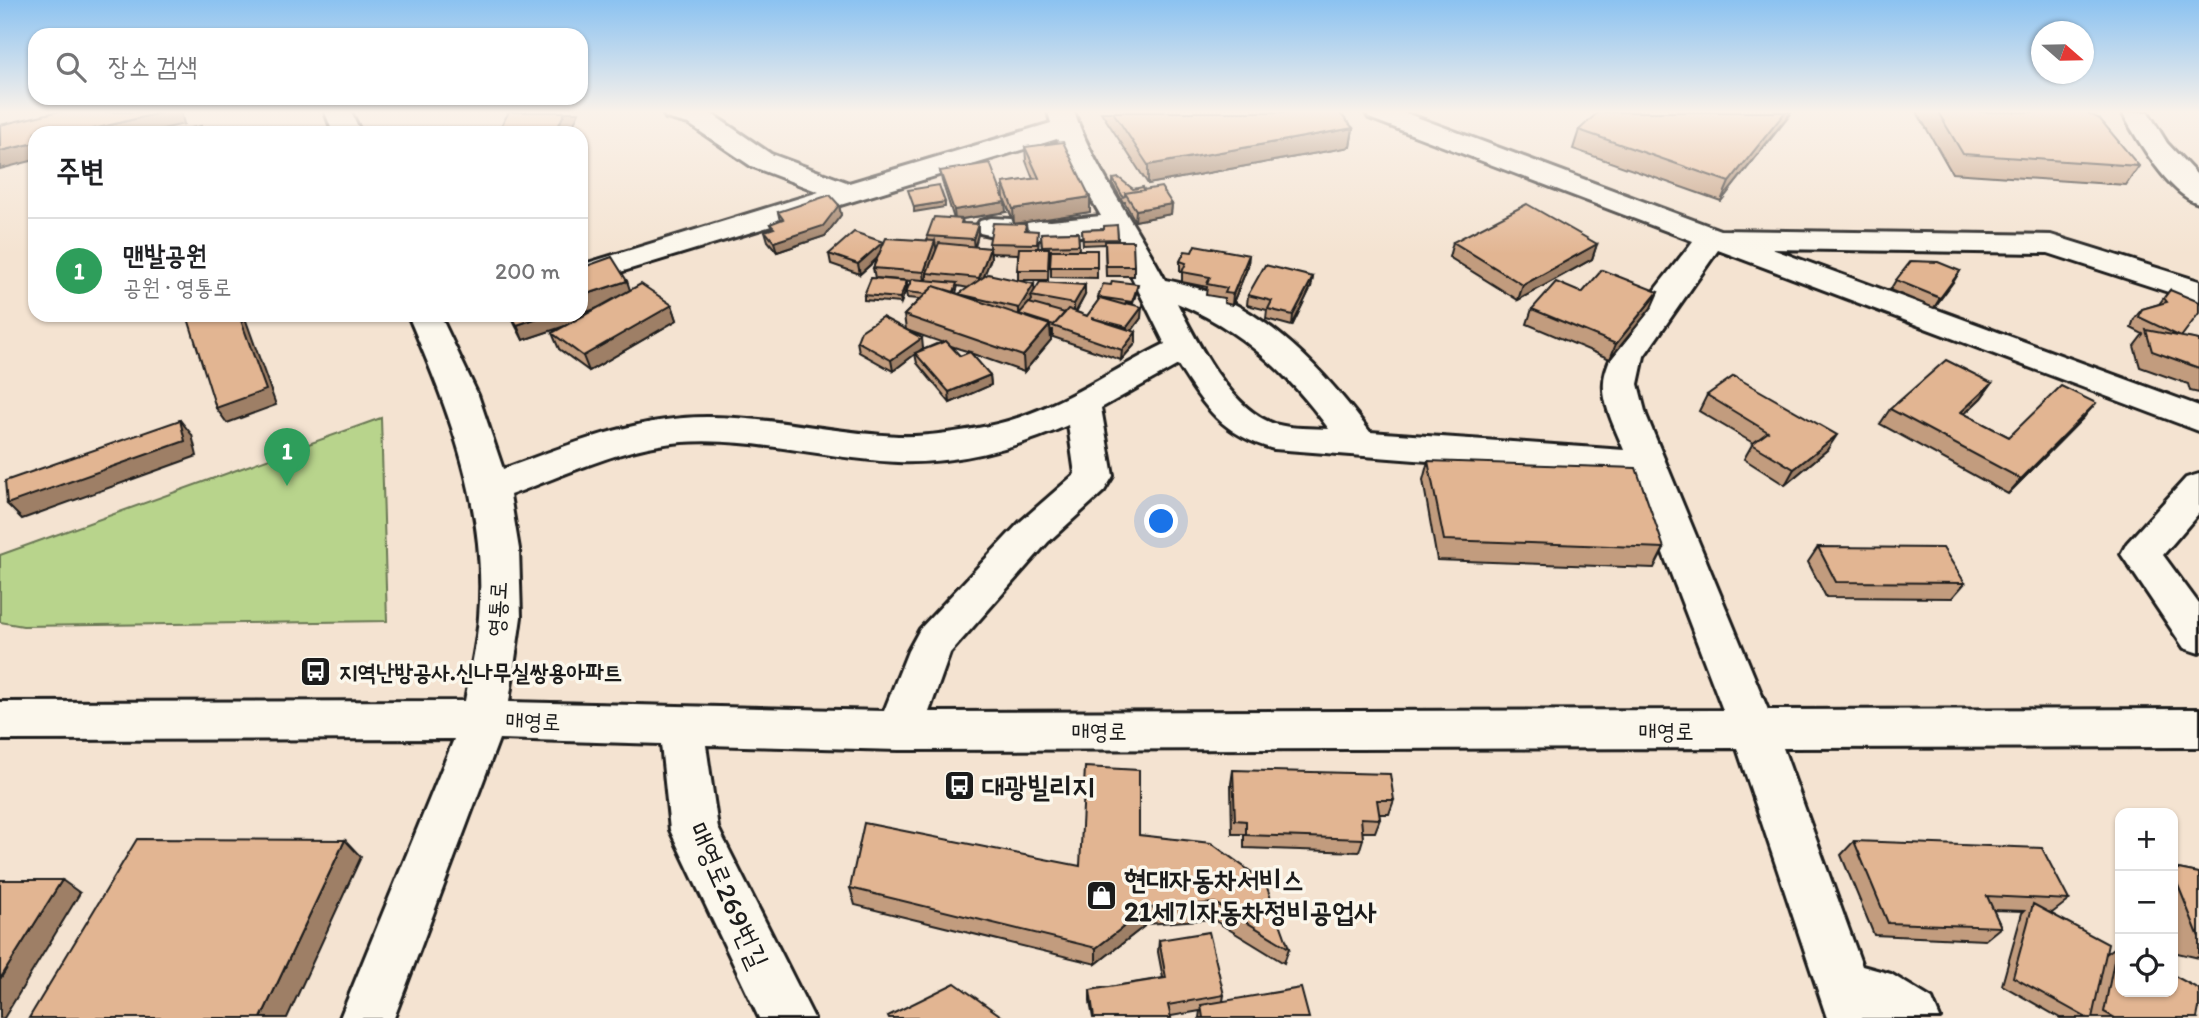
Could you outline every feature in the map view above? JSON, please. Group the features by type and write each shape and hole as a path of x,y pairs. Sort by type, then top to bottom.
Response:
{"street":[{"path":"760,160 846,192"},
{"path":"588,273 953,160"},
{"path":"1085,160 1184,348 1218,397 1247,427 1281,438 1648,465"},
{"path":"1502,160 2199,419"},
{"path":"2167,160 2199,194"},
{"path":"990,227 1125,234"},
{"path":"1089,247 1125,234"},
{"path":"1710,239 2052,244 2199,292"},
{"path":"1710,239 1627,355 1623,370 1623,399 1754,731 1849,1005 1872,993 1913,1018"},
{"path":"1153,289 1167,288 1196,299 1268,339 1300,366 1359,444"},
{"name":"영통로","path":"367,1018 484,720 500,617 499,549 489,488 437,322"},
{"path":"489,488 602,448 681,430 911,448 1004,435 1083,404 1184,348"},
{"path":"899,732 929,651 935,642 1034,532 1094,476 1083,404"},
{"path":"2199,488 2141,554 2199,636"},
{"name":"매영로","path":"0,721 484,720 899,732 2199,728"},
{"name":"매영로269번길","path":"681,725 694,830 787,1018"}],"green space":[{"path":"381,418 387,621 23,626 0,622 0,555"}],"building":[{"path":"1031,160 1072,160 1090,197 1013,209 1003,183 1039,178"},
{"path":"1144,160 1178,160 1148,165"},
{"path":"1664,160 1747,160 1729,182"},
{"path":"2044,160 2134,160 2139,166"},
{"path":"990,163 1005,202 954,210 940,171"},
{"path":"1119,178 1133,189 1143,187 1144,190 1125,193 1123,197 1113,179"},
{"path":"939,185 945,202 914,207 908,190"},
{"path":"1161,187 1172,204 1136,210 1125,193"},
{"path":"830,195 839,205 823,226 774,242 765,231 774,228 770,224 783,219 778,212"},
{"path":"1527,204 1597,244 1523,285 1453,242"},
{"path":"934,217 962,219 961,223 978,224 973,239 927,236"},
{"path":"993,223 1026,224 1025,230 1038,231 1037,244 989,243"},
{"path":"1117,225 1118,239 1083,240 1082,230 1104,229 1104,226"},
{"path":"854,232 883,242 858,264 829,254"},
{"path":"1078,232 1079,245 1042,246 1041,233"},
{"path":"886,238 935,241 924,272 873,268"},
{"path":"1105,241 1133,241 1134,266 1106,266"},
{"path":"939,243 990,248 979,278 927,273"},
{"path":"1195,245 1249,255 1233,294 1225,293 1227,288 1207,284 1210,277 1182,272 1186,263 1180,261 1185,251 1192,252"},
{"path":"1019,248 1049,248 1048,270 1017,270"},
{"path":"1051,250 1097,250 1097,267 1050,267"},
{"path":"612,257 627,281 588,294 588,266"},
{"path":"1911,261 1938,262 1960,271 1940,298 1896,280"},
{"path":"1265,265 1313,277 1293,315 1268,309 1272,301 1248,295"},
{"path":"1602,270 1658,292 1616,344 1532,309 1556,282 1582,293"},
{"path":"988,274 1034,284 1019,308 959,294"},
{"path":"871,278 907,281 900,298 864,295"},
{"path":"912,279 957,283 954,292 934,286 925,294 906,292"},
{"path":"1112,281 1138,284 1132,302 1098,297 1103,284 1111,285"},
{"path":"1040,282 1085,285 1074,304 1031,296"},
{"path":"641,284 672,305 583,356 552,333 572,322 588,322 588,313"},
{"path":"934,286 1050,325 1023,356 904,315"},
{"path":"2170,290 2199,302 2199,313 2181,337 2139,317 2142,309 2167,302 2164,298"},
{"path":"1100,298 1142,307 1127,327 1092,318 1136,332 1122,350 1053,326 1068,309 1087,316"},
{"path":"1029,303 1065,313 1054,325 1019,314"},
{"path":"882,317 922,338 891,360 857,341 861,331"},
{"path":"189,322 242,322 266,390 216,408"},
{"path":"2146,330 2199,340 2199,368 2152,351"},
{"path":"946,341 960,356 970,352 990,375 949,392 915,353"},
{"path":"1946,360 1992,383 1961,412 2009,437 2061,386 2096,403 2021,479 1890,409"},
{"path":"1734,376 1837,435 1794,469 1752,444 1768,432 1707,395"},
{"path":"180,420 185,441 7,504 5,481"},
{"path":"1428,461 1636,468 1664,548 1444,540"},
{"path":"1818,547 1943,548 1965,583 1836,582"},
{"path":"1085,767 1139,770 1139,835 1211,843 1265,882 1289,948 1215,903 1148,908 1096,948 850,888 864,823 1080,866"},
{"path":"1233,770 1390,774 1394,800 1377,800 1380,819 1361,818 1363,839 1246,835 1246,821 1235,820"},
{"path":"137,839 345,840 261,1018 29,1018"},
{"path":"1854,841 2042,848 2069,900 1987,896 2001,927 1888,923"},
{"path":"2178,869 2199,873 2199,937 2178,885"},
{"path":"0,880 62,880 0,979"},
{"path":"2033,904 2108,944 2092,1018 2087,1018 2013,977"},
{"path":"1209,932 1224,995 1168,1005 1171,1018 1094,1018 1090,990 1166,978 1159,940"},
{"path":"2115,956 2115,997 2178,997 2178,978 2199,989 2197,1018 2115,1018 2104,1012"},
{"path":"955,983 1004,1018 889,1018 888,1016"},
{"path":"1301,988 1309,1018 1203,1018 1201,1005"}],"place":[{"name":"맨발공원","path":"287,486"},
{"name":"지역난방공사.신나무실쌍용아파트","path":"316,672"},
{"name":"대광빌리지","path":"959,786"},
{"name":"현대자동차서비스 21세기자동차정비공업사","path":"1101,895"}]}
